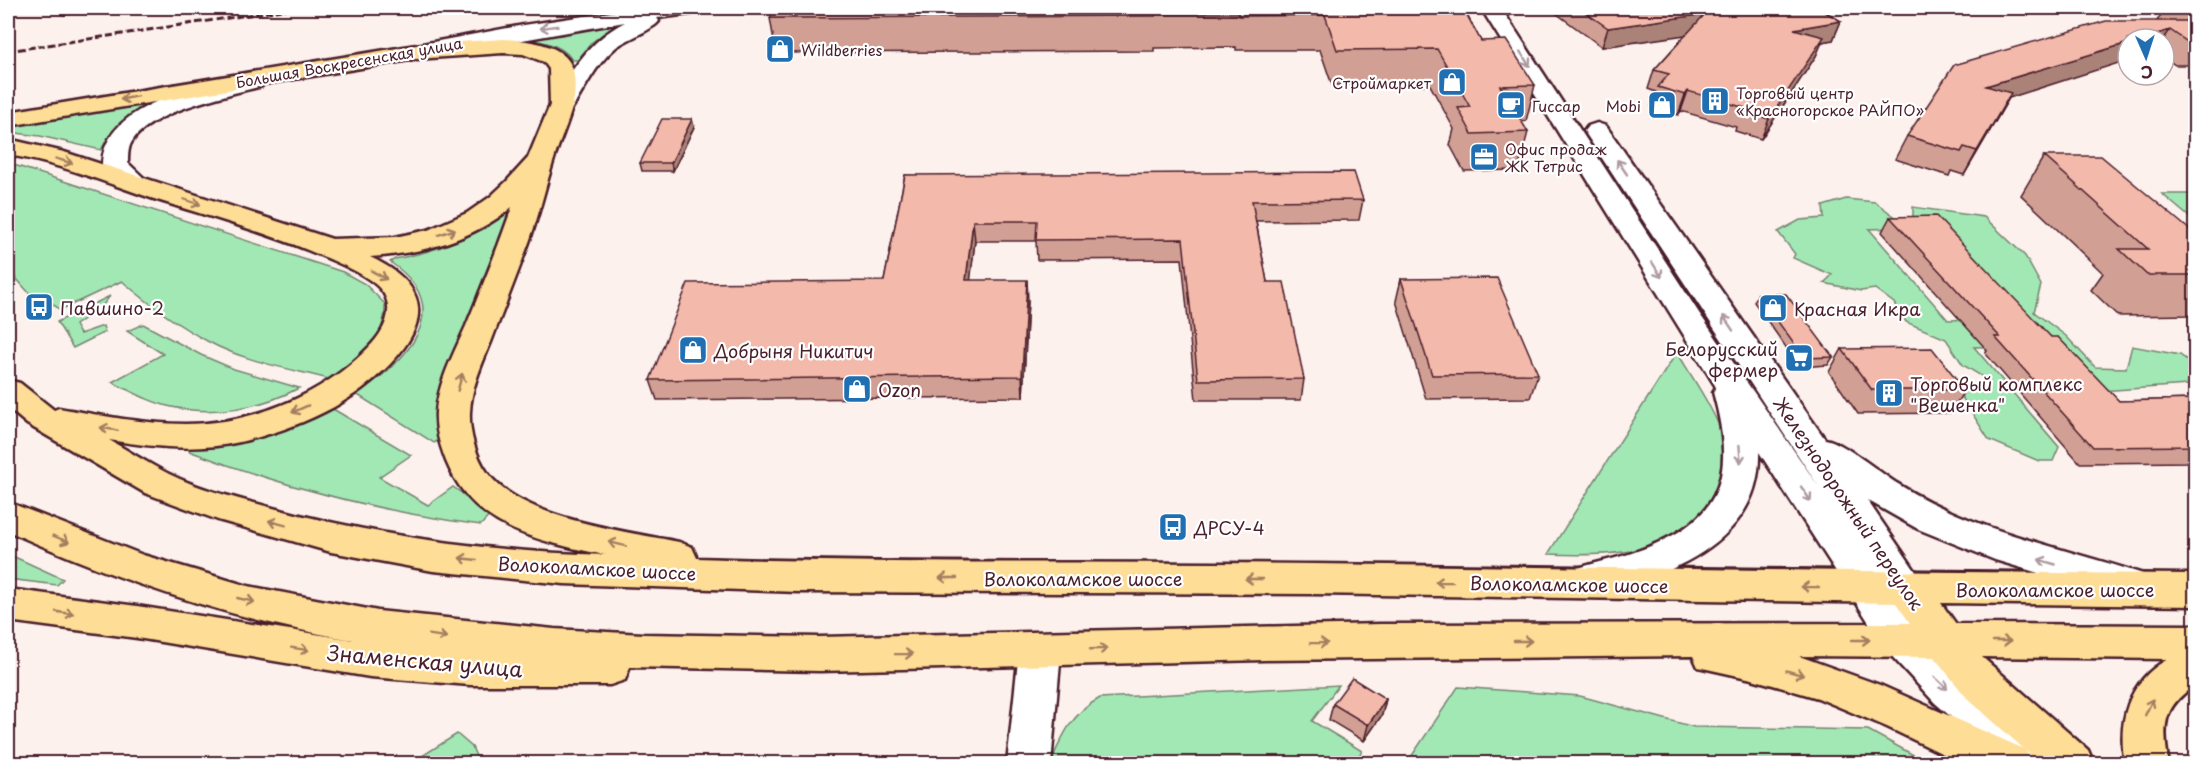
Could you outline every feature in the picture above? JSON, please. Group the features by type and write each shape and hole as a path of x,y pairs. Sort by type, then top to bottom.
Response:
{"main road":[{"path":"416,52 503,46 526,47 542,51 552,57 561,69 562,105 543,153 512,250 461,376 453,411 454,440 471,478 485,494 515,514 552,529 652,553 799,577"},
{"name":"Большая Воскресенская улица","path":"8,118 416,52"},
{"path":"8,147 41,154 136,184 327,248 387,279 400,294 404,312 397,333 381,356 365,371 328,396 268,422 212,434 185,436 117,430 39,416"},
{"path":"327,248 351,249 409,243 455,230 495,208 514,191 543,153"},
{"name":"Волоколамское шоссе","path":"8,391 39,416 158,484 231,510 331,538 433,556 564,569 799,577 1312,579 1868,588 2196,590"},
{"path":"8,516 94,553 206,591 313,616 459,639 649,652 846,655 1261,644 1592,641 2196,642"},
{"name":"Железнодорожный переулок","path":"1908,588 1943,640 1982,685 2072,764"},
{"name":"Знаменская улица","path":"8,605 137,622 370,660 470,669 582,670 846,655"},
{"path":"1592,641 1718,656 1774,667 1818,680 1916,720 2010,764"},
{"path":"2147,764 2142,741 2143,719 2149,701 2170,680 2196,666"}],"street":[{"name":"Большая Воскресенская улица","path":"416,52 642,12 690,8"},
{"path":"562,105 592,58 616,34 661,17 707,8"},
{"name":"Железнодорожный переулок","path":"1491,8 1725,376 1902,640 1922,665 1955,697 2040,764"},
{"name":"Железнодорожный переулок","path":"1514,8 1908,588"},
{"path":"136,184 114,165 116,149 124,135 132,128 164,109 194,98 270,77"},
{"path":"1550,584 1590,579 1629,570 1659,558 1689,542 1724,513 1738,487 1741,469 1736,410 1725,376"},
{"path":"1796,424 1863,481 1900,505 1932,521 2002,548 2144,589"},
{"path":"1029,764 1040,651"}],"green space":[{"path":"636,19 603,34 591,43 578,60 572,60 554,45 514,39"},
{"path":"173,96 126,122 107,139 101,150 40,136 8,132 8,123"},
{"path":"8,163 343,272 365,284 385,304 381,329 361,357 332,380 254,360 223,349 175,322 122,281 60,310 46,298 37,302 8,269"},
{"path":"2162,194 2195,194 2195,222"},
{"path":"1846,199 1875,202 1897,218 1913,218 1913,207 1984,217 2025,256 2041,285 2034,312 2066,336 2095,367 2126,368 2132,346 2180,355 2195,366 2195,379 2188,385 2100,391 2047,346 1974,347 2059,447 2053,461 2039,461 1989,440 1958,391 1978,389 1988,380 1963,365 1946,339 1906,322 1894,303 1875,289 1861,291 1824,283 1832,275 1793,258 1795,254 1778,232 1800,220 1824,218 1823,206","holes":["1930,227 2015,318 1948,320 1869,229"]},
{"path":"512,208 439,415 438,441 434,443 356,394 375,381 407,351 418,334 423,316 421,298 410,280 390,262 456,241 485,227"},
{"path":"110,296 102,306 75,325 80,334 103,326 105,332 73,348 57,322"},
{"path":"143,324 201,355 234,369 299,388 269,401 221,410 188,410 149,400 112,382 163,354 127,331"},
{"path":"1677,352 1711,410 1726,445 1723,476 1709,508 1692,526 1672,539 1648,547 1597,554 1548,554"},
{"path":"333,409 411,455 379,477 428,505 453,487 491,514 481,525 406,513 296,487 189,451 193,444 278,430"},
{"path":"8,554 63,579 57,585 8,579"},
{"path":"1339,685 1312,721 1362,751 1354,764 1050,764 1075,718 1100,698"},
{"path":"1458,687 1580,696 1694,727 1868,730 1928,763 1407,763"},
{"path":"457,734 472,747 479,763 411,763"}],"building":[{"path":"774,8 1463,8 1481,41 1506,40 1535,85 1500,86 1528,132 1472,134 1458,108 1470,107 1437,49 1337,50 1325,15 1239,16 1238,13 1155,13 1155,16 770,18"},
{"path":"1579,8 1818,8 1841,21 1794,29 1824,37 1769,119 1743,111 1745,108 1688,91 1685,95 1658,87 1669,74 1654,70 1705,14 1608,28"},
{"path":"2106,21 2196,21 2196,43 2189,43 2176,34 2176,27 2116,27 2116,47 1986,86 2011,93 1977,151 1964,147 1961,152 1907,136 1954,65"},
{"path":"662,119 692,119 671,163 640,163"},
{"path":"2044,156 2101,156 2196,235 2196,275 2147,275 2119,249 2148,249"},
{"path":"1354,172 1363,200 1252,201 1267,282 1284,282 1304,379 1198,380 1183,239 1036,240 1037,221 973,221 966,280 1027,280 1022,376 650,380 688,283 884,281 905,175"},
{"path":"1936,216 2051,337 2058,337 2119,401 2196,399 2196,446 2093,447 1995,337 2000,337 1890,217"},
{"path":"1497,278 1538,374 1432,375 1401,279"},
{"path":"1758,294 1786,294 1833,357 1804,358"},
{"path":"1932,348 1965,390 1872,390 1842,349"},
{"path":"1352,678 1386,699 1368,725 1333,704"},
{"path":"629,761 669,763 628,764"}],"railway":[{"path":"8,51 295,8"}],"place":[{"name":"Wildberries","path":"780,49"},
{"name":"Строймаркет","path":"1452,82"},
{"name":"Торговый центр «Красногорское РАЙПО»","path":"1715,101"},
{"name":"Гиссар","path":"1511,105"},
{"name":"Mobi","path":"1662,105"},
{"name":"Офис продаж ЖК Тетрис","path":"1484,157"},
{"name":"Павшино-2","path":"39,307"},
{"name":"Красная Икра","path":"1773,308"},
{"name":"Добрыня Никитич","path":"693,350"},
{"name":"Белорусский фермер","path":"1799,358"},
{"name":"Ozon","path":"857,389"},
{"name":"Торговый комплекс \"Вешенка\"","path":"1889,393"},
{"name":"ДРСУ-4","path":"1173,527"}]}
